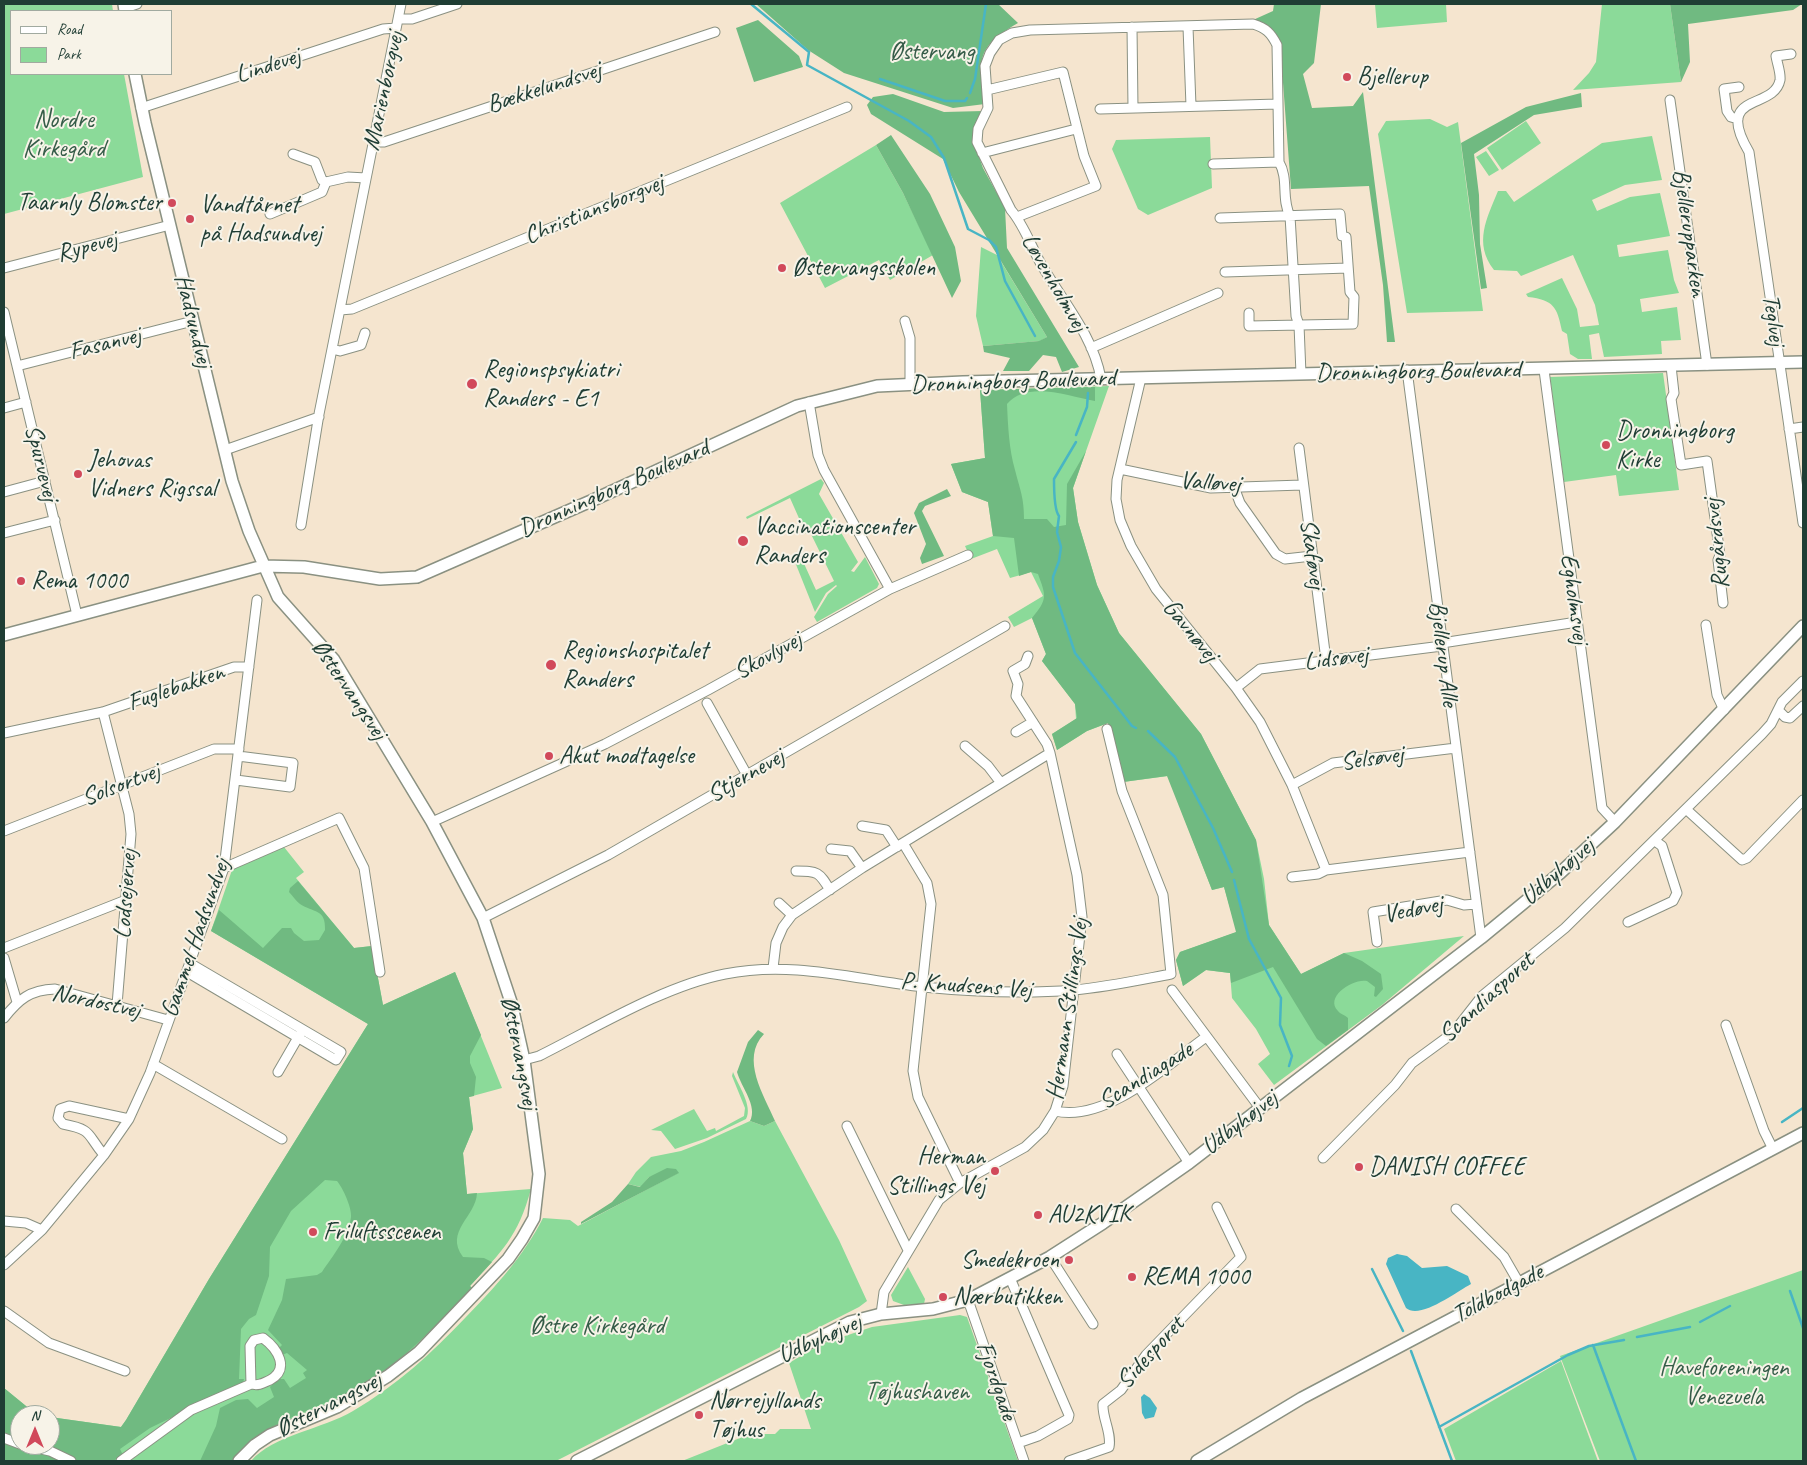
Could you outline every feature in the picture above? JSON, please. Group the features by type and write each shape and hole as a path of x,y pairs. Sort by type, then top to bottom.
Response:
{"street":[{"path":"124,8 138,4"},
{"name":"Marienborgvej","path":"301,525 332,349 401,4"},
{"path":"398,19 412,19 457,4"},
{"name":"Løvenholmvej","path":"1101,379 1097,358 1041,263 1017,217 1011,210 977,142 978,129 988,108 985,66 990,52 999,40 1012,32 1253,24 1264,27 1272,34 1277,45 1279,162 1284,171 1286,209 1290,216 1295,270 1296,316 1299,325 1300,374"},
{"path":"1132,27 1133,108"},
{"path":"1188,27 1191,106"},
{"name":"Lindevej","path":"141,108 384,29 396,28"},
{"name":"Bækkelundsvej","path":"373,142 384,142 715,32"},
{"path":"1738,119 1744,109 1775,89 1780,80 1776,56 1791,54"},
{"name":"Løvenholmvej","path":"987,90 1063,72 1076,129 1096,186 1017,217"},
{"name":"Hadsundvej","path":"135,75 141,108 234,489 263,566"},
{"name":"Teglvej","path":"1738,87 1724,89 1727,111 1731,117 1738,119 1737,128 1750,152 1803,523"},
{"name":"Bjellerupparken","path":"1670,100 1707,365"},
{"path":"1100,109 1278,104"},
{"name":"Christiansborgvej","path":"340,310 361,305 847,107"},
{"path":"982,153 1076,129"},
{"path":"270,214 322,192 326,182 322,180 315,162 293,154"},
{"path":"1213,164 1279,162"},
{"name":"Marienborgvej","path":"326,182 348,177 366,178"},
{"path":"1220,218 1340,214 1342,236 1346,237 1350,292 1354,297 1354,324 1250,326 1249,313"},
{"name":"Rypevej","path":"4,268 170,225"},
{"path":"1225,272 1348,268"},
{"name":"Løvenholmvej","path":"1091,348 1218,292"},
{"name":"Spurvevej","path":"4,312 55,520 76,615"},
{"path":"905,320 910,338 910,384"},
{"name":"Fasanvej","path":"17,366 193,321"},
{"path":"332,349 340,351 361,345 364,333"},
{"name":"Dronningborg Boulevard","path":"4,635 263,566 304,567 380,579 417,577 808,402 877,386 1407,370 1544,370 1803,362"},
{"name":"Rugårdsvej","path":"1671,366 1674,393 1671,399 1681,465 1707,461 1720,555 1718,560 1724,603"},
{"name":"Bjellerup Alle","path":"1407,370 1481,938"},
{"name":"Egholmsvej","path":"1544,370 1602,808 1615,822"},
{"name":"Gavnøvej","path":"1141,378 1120,469 1116,499 1117,510 1131,546 1156,589 1236,688 1260,722 1292,785 1326,870"},
{"path":"4,408 26,402"},
{"path":"808,402 818,455 824,470 890,589"},
{"path":"225,450 319,417"},
{"path":"1789,429 1803,427"},
{"name":"Skaføvej","path":"1299,448 1302,485 1326,660"},
{"name":"Valløvej","path":"1120,469 1194,486 1302,485"},
{"path":"4,492 45,481"},
{"path":"1234,487 1240,503 1276,554 1285,559 1312,556"},
{"path":"4,534 55,520"},
{"name":"Skovlyvej","path":"432,822 605,744 708,690 890,589 968,555"},
{"name":"Østervangsvej","path":"239,1461 255,1445 270,1435 352,1398 388,1376 418,1352 508,1259 522,1239 534,1218 539,1174 524,1060 511,1002 483,918 432,822 334,660 284,606 263,566"},
{"name":"Gammel Hadsundvej","path":"4,1266 42,1230 104,1155 129,1119 153,1064 224,868 257,600"},
{"name":"Lidsøvej","path":"1236,688 1260,669 1442,644 1577,622"},
{"path":"1706,625 1717,695 1724,710"},
{"name":"Stjernevej","path":"483,918 608,855 1005,626"},
{"name":"Udbyhøjvej","path":"577,1461 843,1325 881,1314 934,1309 968,1300 1050,1257 1103,1224 1189,1163 1481,938 1560,873 1615,822 1802,628"},
{"name":"Hermann Stillings Vej","path":"881,1314 884,1292 939,1200 960,1183 1025,1147 1043,1130 1055,1111 1064,1080 1082,928 1082,900 1050,753 1016,696 1018,684 1013,671 1025,664 1028,656"},
{"name":"Fuglebakken","path":"4,733 103,712 234,667 249,667"},
{"name":"Scandiasporet","path":"1323,1158 1395,1085 1412,1063 1453,1033 1482,996 1565,928 1687,810 1771,724 1782,702 1803,681"},
{"path":"707,703 746,775"},
{"path":"1778,710 1784,717 1790,718 1803,706"},
{"name":"Fuglebakken","path":"103,712 122,785"},
{"path":"1016,732 1033,722"},
{"name":"P. Knudsens Vej","path":"524,1060 539,1056 686,985 724,974 773,968 815,970 921,986 984,992 1075,990 1171,974 1163,895 1122,791 1107,729"},
{"path":"965,746 988,766 1001,783"},
{"name":"Selsøvej","path":"1292,785 1333,763 1456,748"},
{"name":"Solsortvej","path":"4,831 214,749 239,752"},
{"path":"236,780 290,787 293,763 239,752"},
{"path":"773,968 776,943 783,927 792,915 862,868 1050,753"},
{"name":"Lodsejervej","path":"117,1005 131,834 129,814 122,785"},
{"path":"1687,810 1742,860 1747,858 1803,800"},
{"path":"224,868 339,818 364,868 380,972"},
{"path":"862,826 886,830 900,845 927,883 931,904 921,986 913,1071 914,1084 918,1097 960,1183"},
{"path":"1628,922 1673,901 1677,893 1662,846 1655,841"},
{"path":"831,849 850,851 862,868"},
{"path":"1292,877 1318,874 1326,870 1470,852"},
{"path":"796,870 812,871 820,874 830,890"},
{"path":"4,948 126,900"},
{"name":"Vedøvej","path":"1377,942 1373,912 1447,900 1464,905 1476,904"},
{"path":"780,903 792,915"},
{"path":"4,958 17,1002"},
{"path":"189,968 300,1033 278,1072"},
{"name":"Nordostvej","path":"4,1018 17,1002 34,992 55,989 168,1020"},
{"path":"1172,990 1260,1108"},
{"path":"1726,1025 1764,1132 1773,1149"},
{"name":"Scandiagade","path":"1055,1111 1064,1113 1089,1111 1111,1102 1139,1086 1206,1037"},
{"path":"1117,1054 1189,1163"},
{"path":"153,1064 282,1139"},
{"path":"104,1155 96,1146 92,1135 86,1130 63,1124 58,1118 60,1109 69,1106 129,1119"},
{"path":"847,1126 908,1250"},
{"name":"Toldbodgade","path":"1197,1461 1302,1398 1803,1132"},
{"name":"Sidesporet","path":"1069,1461 1108,1447 1110,1440 1102,1412 1103,1404 1121,1390 1146,1355 1241,1257 1217,1207"},
{"path":"1456,1208 1504,1256 1519,1283"},
{"path":"4,1221 26,1223 42,1230"},
{"path":"1050,1257 1093,1324"},
{"path":"1010,1278 1068,1415 1068,1419 1038,1436 1018,1443"},
{"name":"Fjordgade","path":"968,1300 1024,1461"},
{"path":"4,1311 49,1343 125,1371"},
{"path":"121,1461 191,1410 251,1384 262,1384 279,1375 281,1370 279,1359 263,1338 254,1340 250,1346 251,1384"},
{"path":"60,1455 71,1461"}],"green space":[{"name":"Nordre Kirkegård","path":"4,4 112,4 113,10 10,10 10,75 124,75 143,177 4,214"},
{"name":"Østervang","path":"756,4 998,4 1018,23 994,40 983,56 981,65 985,104 953,108 844,73 808,50"},
{"path":"1274,4 1321,4 1314,63 1303,74 1312,108 1353,106 1363,92 1395,342 1387,342 1383,285 1369,186 1291,189 1280,43 1270,28 1263,23 1253,20 1273,11"},
{"path":"1375,4 1446,4 1447,22 1377,28"},
{"path":"1602,4 1670,4 1681,82 1573,90 1589,73 1596,62"},
{"path":"1670,4 1802,4 1793,10 1688,24 1690,62 1681,82"},
{"path":"758,20 799,56 803,67 754,82 736,28"},
{"path":"1581,93 1582,107 1534,115 1474,154 1479,195 1480,244 1487,288 1481,289 1461,143 1526,107"},
{"path":"893,94 944,112 983,111 973,140 983,168 1005,208 1007,248 1079,367 1062,372 1056,357 1043,355 1029,371 1003,371 1010,358 984,352 983,346 1039,341 1047,337 959,192 943,159 871,114 867,105 873,97"},
{"path":"1430,119 1447,127 1458,122 1483,311 1407,313 1378,134 1386,121"},
{"path":"1526,121 1541,143 1502,170 1487,148"},
{"path":"891,135 930,194 955,247 961,281 952,298 903,193 876,145"},
{"path":"1652,136 1662,180 1625,185 1592,200 1597,211 1630,197 1660,193 1670,236 1617,245 1619,257 1668,250 1674,280 1679,293 1640,299 1642,312 1677,307 1681,340 1661,341 1662,354 1604,357 1599,333 1589,335 1592,359 1578,359 1570,354 1567,334 1562,331 1553,306 1544,300 1528,297 1526,294 1562,278 1577,309 1580,327 1599,325 1595,305 1573,255 1521,276 1517,271 1494,270 1484,250 1483,240 1486,221 1498,191 1506,191 1514,202 1602,143"},
{"path":"1210,137 1212,188 1148,215 1138,209 1112,149 1116,140"},
{"path":"876,145 903,193 933,255 890,280 879,260 825,288 780,203"},
{"path":"1486,151 1499,170 1489,176 1476,157"},
{"path":"981,247 997,255 1047,337 1040,341 983,346 976,316"},
{"path":"1663,373 1679,490 1619,496 1616,475 1564,482 1550,377"},
{"path":"1109,386 1073,488 1078,522 1097,585 1119,633 1201,734 1256,840 1264,879 1269,925 1301,974 1344,953 1464,936 1382,1005 1274,1085 1258,1064 1270,1054 1256,1029 1232,998 1230,973 1206,970 1183,986 1176,960 1180,952 1237,932 1224,887 1212,890 1168,776 1123,782 1108,723 1087,731 1057,750 1052,734 1076,719 1075,704 1042,661 1046,654 1032,618 1014,627 1008,617 1043,596 1031,572 1010,578 997,549 971,559 965,546 993,536 988,502 962,492 951,464 985,458 980,390"},
{"path":"1095,387 1095,401 1061,393 1037,391 1015,397 1007,404 1010,446 1022,499 1024,519 1047,519 1054,527 1066,525 1067,484 1086,451 1073,488 1078,522 1097,585 1119,633 1201,734 1256,840 1269,925 1301,974 1344,953 1362,961 1381,974 1383,989 1376,997 1374,996 1375,987 1367,981 1348,985 1337,995 1335,1006 1339,1012 1348,1018 1348,1030 1326,1046 1317,1039 1273,967 1231,983 1230,973 1206,970 1183,986 1176,960 1180,952 1236,932 1224,887 1212,890 1167,776 1123,782 1108,723 1087,731 1057,750 1052,734 1077,718 1075,704 1042,661 1046,654 1032,618 1043,602 1043,587 1038,574 1031,572 1019,576 1014,538 993,536 988,502 962,492 951,464 985,458 980,390"},
{"path":"821,479 824,483 819,494 858,562 851,571 854,572 865,557 879,584 877,588 817,622 814,617 828,594 837,586 826,593 815,612 795,562 801,557 816,590 834,581 810,532 806,534 790,498 747,519 746,517"},
{"path":"947,489 951,496 925,506 922,511 944,556 922,564 920,558 926,544 914,513 919,503"},
{"path":"284,847 304,872 296,878 354,948 372,946 383,1005 455,972 502,1088 469,1097 473,1129 463,1153 467,1194 531,1189 526,1206 514,1232 500,1253 470,1286 472,1288 412,1350 342,1397 267,1430 250,1441 232,1461 4,1461 4,1388 25,1405 10,1405 10,1455 60,1455 60,1418 121,1427 209,1279 368,1024 211,931 233,867"},
{"path":"298,881 354,948 372,946 383,1005 455,972 481,1035 470,1056 470,1063 476,1077 474,1096 469,1097 473,1129 463,1153 467,1194 477,1193 472,1209 459,1232 457,1239 458,1248 463,1257 484,1258 492,1262 470,1286 472,1288 438,1323 403,1356 378,1376 342,1396 299,1414 260,1434 244,1447 232,1461 200,1461 216,1426 220,1408 236,1400 248,1399 257,1408 274,1397 270,1387 277,1379 284,1379 290,1388 306,1378 303,1373 307,1370 287,1353 282,1355 278,1349 282,1345 268,1330 282,1300 286,1279 317,1275 322,1272 347,1232 351,1217 347,1198 337,1181 325,1180 291,1211 270,1247 269,1276 256,1315 249,1319 241,1329 239,1379 244,1379 243,1383 150,1428 120,1449 123,1455 113,1461 4,1461 4,1388 25,1405 10,1405 10,1455 60,1455 60,1418 121,1427 209,1279 368,1024 211,931 219,910 263,948 282,928 291,928 304,941 319,940 325,930 325,923 321,914 300,904 289,892 290,888"},
{"path":"758,1030 764,1034 757,1044 754,1054 756,1077 775,1121 764,1126 750,1121 752,1109 737,1072 748,1042"},
{"path":"733,1072 748,1108 746,1119 707,1138 675,1149 661,1131 651,1130 694,1109 707,1131 715,1128 716,1131 744,1116 745,1108 732,1076"},
{"name":"Østre Kirkegård","path":"750,1121 764,1126 775,1121 839,1240 867,1301 859,1307 556,1461 251,1461 260,1452 285,1438 328,1423 353,1411 384,1391 413,1368 453,1330 498,1282 527,1246 543,1218 570,1220 578,1226 678,1173 649,1177 641,1187 628,1184 636,1172 651,1157 681,1151"},
{"path":"667,1168 676,1169 679,1173 581,1224 581,1222 612,1202 628,1184 640,1187 649,1177"},
{"path":"908,1267 925,1299 924,1304 904,1305 893,1301 891,1295"},
{"name":"Haveforeningen Venezuela","path":"1803,1270 1803,1461 1600,1461 1560,1356"},
{"name":"Tøjhushaven","path":"960,1315 967,1317 1018,1461 682,1461 750,1434 775,1434 780,1429 811,1429 789,1363 821,1344 872,1327"},
{"path":"1561,1361 1598,1461 1456,1461 1444,1429"}],"water":[{"path":"1397,1254 1407,1256 1422,1268 1447,1266 1468,1276 1471,1284 1438,1304 1429,1308 1412,1311 1406,1308 1386,1264 1388,1258"},
{"path":"1144,1394 1150,1398 1157,1408 1154,1417 1145,1419 1142,1413 1141,1397"}],"waterway":[{"path":"751,4 809,52 807,65 909,121 931,137 944,158 968,229 989,240 996,247 1005,281 1035,336"},
{"path":"970,93 975,79 986,4"},
{"path":"880,79 945,101 965,101 967,98"},
{"path":"1076,435 1087,407 1088,393"},
{"path":"1076,442 1054,479 1055,504 1059,516 1057,532 1061,547 1059,561 1053,577 1053,587 1075,653 1132,726 1136,728"},
{"path":"1148,731 1175,757 1213,828 1232,872"},
{"path":"1234,880 1249,939 1281,998 1280,1025 1292,1056 1289,1066"},
{"path":"1782,1122 1803,1108"},
{"path":"1372,1269 1403,1331"},
{"path":"1790,1291 1803,1328"},
{"path":"1700,1322 1730,1306"},
{"path":"1637,1337 1690,1327"},
{"path":"1439,1427 1568,1355 1589,1346 1624,1340"},
{"path":"1593,1345 1636,1461"},
{"path":"1411,1351 1452,1461"}],"place":[{"name":"Bjellerup","path":"1347,77"},
{"name":"Taarnly Blomster","path":"172,203"},
{"name":"Vandtårnet på Hadsundvej","path":"190,219"},
{"name":"Østervangsskolen","path":"782,268"},
{"name":"Regionspsykiatri Randers - E1","path":"472,384"},
{"name":"Dronningborg Kirke","path":"1606,445"},
{"name":"Jehovas Vidners Rigssal","path":"78,474"},
{"name":"Vaccinationscenter Randers","path":"743,541"},
{"name":"Rema 1000","path":"21,581"},
{"name":"Regionshospitalet Randers","path":"551,665"},
{"name":"Akut modtagelse","path":"549,756"},
{"name":"DANISH COFFEE","path":"1359,1167"},
{"name":"Herman Stillings Vej","path":"995,1171"},
{"name":"AU2KVIK","path":"1038,1215"},
{"name":"Friluftsscenen","path":"313,1232"},
{"name":"Smedekroen","path":"1069,1260"},
{"name":"REMA 1000","path":"1132,1277"},
{"name":"Nærbutikken","path":"943,1297"},
{"name":"Nørrejyllands Tøjhus","path":"699,1415"}]}
